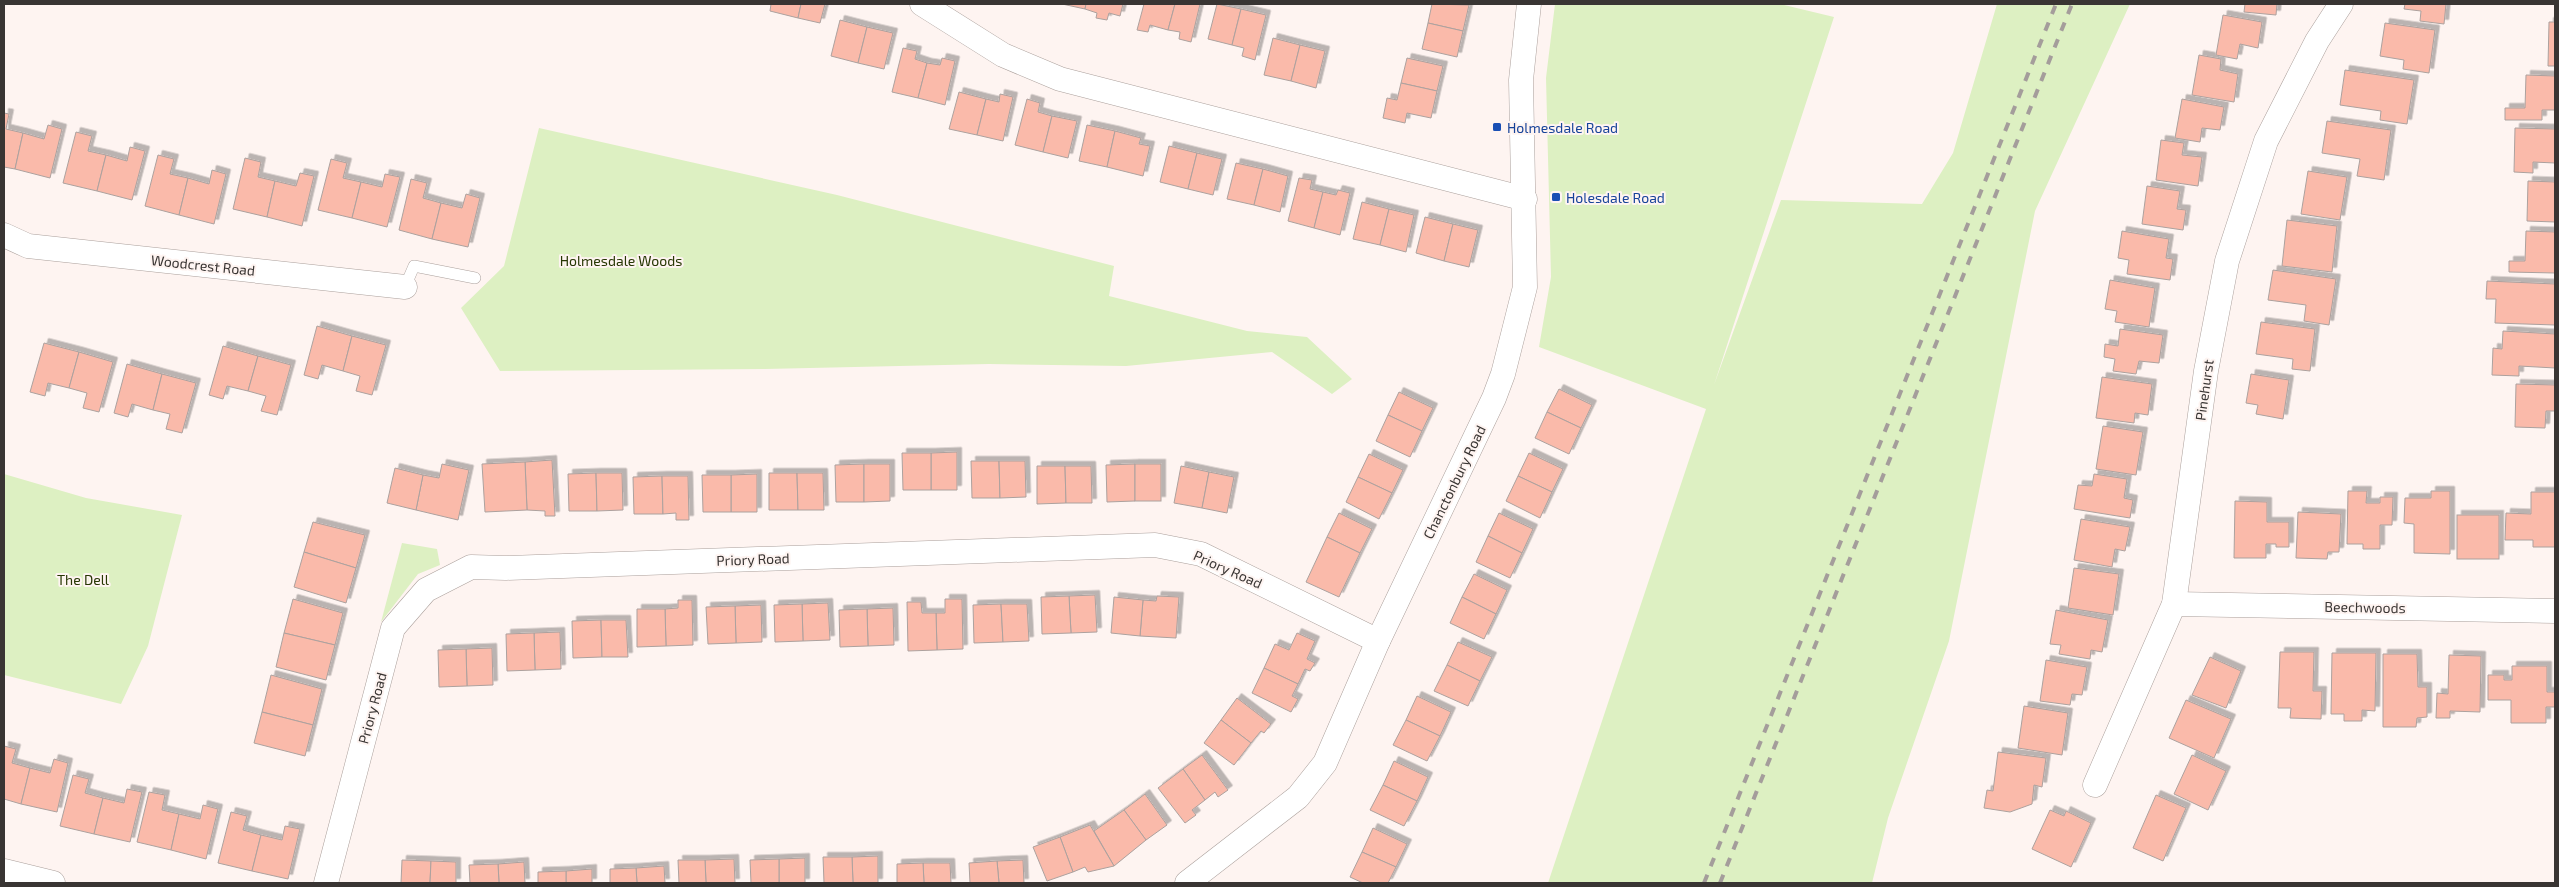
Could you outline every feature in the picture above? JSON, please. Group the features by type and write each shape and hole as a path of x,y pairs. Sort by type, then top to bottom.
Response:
{"street":[{"path":"922,4 1003,54 1060,78 1524,199"},
{"name":"Chanctonbury Road","path":"1188,883 1298,797 1325,763 1378,641 1494,398 1503,374 1526,287 1521,80 1529,4"},
{"name":"Pinehurst","path":"2095,785 2174,604 2206,371 2226,261 2266,140 2317,41 2341,4"},
{"name":"Woodcrest Road","path":"4,235 28,246 405,287"},
{"name":"Priory Road","path":"326,883 393,628 426,590 471,567 506,568 1155,545 1201,554 1378,641"},
{"name":"Beechwoods","path":"2174,604 2555,611"},
{"path":"4,871 53,883"}],"lane":[{"path":"405,287 414,266 475,278"}],"green space":[{"path":"1555,4 1780,4 1834,17 1714,385 1781,200 1922,204 1953,153 1997,4 2130,4 2035,211 1949,641 1888,818 1872,883 1548,883 1706,409 1539,347 1551,277 1546,78"},
{"name":"Holmesdale Woods","path":"539,128 837,195 1114,266 1109,296 1247,331 1307,337 1352,379 1332,394 1272,352 1126,366 989,364 765,369 500,371 461,308 504,266"},
{"name":"The Dell","path":"4,474 86,498 182,515 148,646 121,704 4,675"},
{"path":"402,543 437,549 440,565 418,574 381,622"}],"building":[{"path":"771,4 801,4 798,18 770,11"},
{"path":"801,4 825,4 820,23 798,18"},
{"path":"1062,4 1086,4 1085,9"},
{"path":"1086,4 1123,4 1120,16 1109,13 1107,20 1096,18 1097,13 1085,9"},
{"path":"1144,4 1175,4 1168,30 1150,25 1148,32 1137,30"},
{"path":"1175,4 1200,4 1191,42 1179,39 1180,32 1168,30"},
{"path":"1217,4 1241,9 1232,45 1208,39"},
{"path":"1432,4 1469,5 1463,31 1428,23"},
{"path":"2245,4 2277,4 2276,15 2244,12"},
{"path":"2405,4 2446,4 2444,24 2420,21 2421,11 2404,9"},
{"path":"1241,9 1266,15 1255,60 1242,56 1244,48 1232,45"},
{"path":"2223,15 2262,22 2258,48 2240,44 2237,59 2216,55"},
{"path":"840,20 867,27 858,63 831,56"},
{"path":"2549,22 2555,22 2555,66 2548,66"},
{"path":"1428,23 1463,31 1457,57 1422,49"},
{"path":"2385,23 2435,30 2429,73 2403,69 2404,60 2380,56"},
{"path":"867,27 893,33 884,69 858,63"},
{"path":"1273,38 1300,45 1291,81 1264,75"},
{"path":"1300,45 1325,51 1316,88 1291,81"},
{"path":"903,48 917,51 915,59 927,63 918,98 892,92"},
{"path":"2199,55 2221,59 2220,70 2238,74 2234,102 2192,95"},
{"path":"942,58 955,61 945,105 918,98 927,63 940,65"},
{"path":"1407,58 1443,66 1437,91 1401,83"},
{"path":"2345,70 2414,80 2407,124 2380,120 2381,111 2340,105"},
{"path":"2526,75 2555,76 2555,110 2542,110 2542,120 2505,120 2505,108 2525,108"},
{"path":"1401,83 1437,91 1431,118 1407,113 1405,123 1383,118 1387,98 1397,100"},
{"path":"959,92 986,99 977,135 949,129"},
{"path":"1000,94 1013,97 1003,141 977,135 986,99 999,102"},
{"path":"1027,99 1040,103 1038,112 1052,116 1043,152 1015,145"},
{"path":"2182,99 2224,107 2220,130 2202,128 2200,142 2175,138"},
{"path":"4,113 9,114 6,129 23,133 15,169 4,167"},
{"path":"1052,116 1077,121 1068,158 1043,152"},
{"path":"2327,121 2391,130 2384,180 2357,176 2360,159 2322,153"},
{"path":"48,125 62,129 50,178 15,169 23,133 44,139"},
{"path":"1087,125 1115,131 1107,167 1079,161"},
{"path":"2515,128 2555,129 2555,163 2533,162 2533,173 2514,172"},
{"path":"1115,131 1141,138 1139,144 1150,146 1143,176 1107,167"},
{"path":"76,132 92,136 88,151 106,155 97,191 63,183"},
{"path":"2161,140 2184,143 2182,155 2202,157 2198,186 2156,180"},
{"path":"1169,146 1197,153 1188,189 1160,182"},
{"path":"130,147 145,151 132,200 97,191 106,155 127,161"},
{"path":"1197,153 1222,159 1213,195 1188,189"},
{"path":"158,155 174,159 170,174 188,178 179,215 145,206"},
{"path":"245,158 261,162 258,177 275,181 267,217 233,209"},
{"path":"331,159 347,163 343,178 361,182 352,218 318,210"},
{"path":"1236,163 1263,169 1254,205 1227,199"},
{"path":"1263,169 1288,176 1280,212 1254,205"},
{"path":"212,170 226,174 214,224 179,215 188,178 209,184"},
{"path":"2308,171 2347,177 2340,220 2301,214"},
{"path":"300,173 314,176 302,226 267,217 275,181 296,186"},
{"path":"385,174 400,177 387,227 352,218 361,182 382,187"},
{"path":"1299,178 1312,180 1310,189 1323,192 1314,228 1288,221"},
{"path":"411,179 427,183 423,198 441,203 432,239 399,230"},
{"path":"2528,181 2555,182 2555,222 2527,221"},
{"path":"2147,186 2180,191 2177,209 2186,210 2183,230 2142,224"},
{"path":"1338,190 1350,193 1340,235 1314,228 1323,192 1336,195"},
{"path":"466,194 480,198 468,247 432,239 441,203 462,208"},
{"path":"1362,202 1389,209 1380,245 1353,239"},
{"path":"1389,209 1414,215 1406,252 1380,245"},
{"path":"1425,217 1453,224 1444,261 1416,253"},
{"path":"2287,220 2337,226 2332,272 2282,266"},
{"path":"1453,224 1478,230 1469,267 1444,261"},
{"path":"2122,231 2169,239 2166,258 2173,259 2170,280 2127,274 2129,260 2118,258"},
{"path":"2526,231 2555,232 2555,273 2509,272 2509,261 2525,261"},
{"path":"2273,270 2336,279 2329,325 2304,321 2306,305 2268,300"},
{"path":"2110,280 2155,288 2149,327 2115,322 2117,311 2105,309"},
{"path":"2487,281 2555,284 2555,325 2495,323 2496,299 2486,299"},
{"path":"2261,322 2315,329 2310,371 2292,369 2293,359 2256,354"},
{"path":"317,326 352,336 343,371 322,365 318,379 304,375"},
{"path":"2120,329 2163,335 2159,363 2139,361 2136,374 2113,371 2115,359 2104,357 2105,344 2118,346"},
{"path":"2503,331 2555,334 2555,368 2519,366 2519,376 2492,375 2493,348 2502,349"},
{"path":"352,336 386,345 372,395 356,391 360,376 343,371"},
{"path":"44,343 79,352 69,388 48,383 45,396 30,392"},
{"path":"223,346 258,356 248,391 227,386 223,399 209,395"},
{"path":"79,352 113,362 99,412 83,408 87,393 69,388"},
{"path":"258,356 291,365 277,415 261,411 266,396 248,391"},
{"path":"127,364 162,374 153,410 132,404 128,417 114,413"},
{"path":"162,374 196,383 182,433 166,429 170,414 153,410"},
{"path":"2251,374 2289,380 2283,419 2256,414 2258,405 2246,403"},
{"path":"2102,377 2152,384 2148,415 2135,413 2134,423 2096,418"},
{"path":"2516,384 2555,385 2555,411 2546,411 2545,428 2515,427"},
{"path":"1559,389 1592,405 1581,428 1547,412"},
{"path":"1399,392 1433,408 1422,431 1388,415"},
{"path":"1547,412 1581,428 1569,454 1535,438"},
{"path":"1388,415 1422,431 1410,457 1376,441"},
{"path":"2103,426 2143,432 2136,475 2096,469"},
{"path":"957,452 957,490 931,490 931,453"},
{"path":"902,453 931,453 931,490 903,490"},
{"path":"1529,453 1563,469 1552,492 1518,476"},
{"path":"1369,454 1403,470 1392,493 1358,477"},
{"path":"552,460 555,516 545,516 545,511 527,510 525,462"},
{"path":"971,461 999,461 1000,498 972,498"},
{"path":"999,461 1025,461 1026,497 1000,498"},
{"path":"525,462 527,510 485,512 482,464"},
{"path":"442,464 469,470 458,520 416,510 423,475 439,478"},
{"path":"864,464 864,502 836,502 835,465"},
{"path":"864,464 890,464 890,501 864,502"},
{"path":"1135,464 1135,501 1107,502 1106,465"},
{"path":"1135,464 1161,464 1161,501 1135,501"},
{"path":"1037,466 1065,466 1066,503 1037,504"},
{"path":"1065,466 1091,466 1092,503 1066,503"},
{"path":"1181,466 1209,472 1202,508 1174,503"},
{"path":"395,468 423,475 416,510 387,503"},
{"path":"1209,472 1234,477 1227,513 1202,508"},
{"path":"596,473 597,511 569,511 568,474"},
{"path":"596,473 622,473 623,510 597,511"},
{"path":"769,473 797,473 798,510 769,510"},
{"path":"797,473 823,473 824,510 798,510"},
{"path":"757,474 757,512 731,512 731,475"},
{"path":"2094,474 2127,479 2124,498 2133,500 2130,518 2074,509 2078,485 2092,486"},
{"path":"702,475 731,475 731,512 703,512"},
{"path":"662,476 663,514 634,514 633,477"},
{"path":"662,476 688,476 689,520 676,520 676,513 663,514"},
{"path":"1518,476 1552,492 1540,518 1506,501"},
{"path":"1358,477 1392,493 1379,519 1346,502"},
{"path":"2348,491 2367,491 2366,503 2380,503 2380,497 2393,497 2392,525 2380,525 2380,549 2363,549 2363,544 2347,544"},
{"path":"2431,491 2450,491 2450,554 2414,553 2414,524 2404,523 2405,498 2431,498"},
{"path":"2531,492 2555,492 2555,547 2533,547 2533,540 2505,540 2506,513 2531,514"},
{"path":"2235,501 2267,502 2267,522 2289,522 2289,547 2276,547 2276,544 2266,544 2266,558 2234,558"},
{"path":"2298,512 2341,514 2339,552 2328,552 2327,559 2296,558"},
{"path":"1339,513 1372,529 1360,553 1327,537"},
{"path":"1499,513 1533,529 1522,553 1488,536"},
{"path":"2457,515 2499,515 2499,559 2457,559"},
{"path":"2081,519 2130,527 2125,551 2115,549 2112,567 2074,560"},
{"path":"313,522 365,535 356,568 304,552"},
{"path":"1488,536 1522,553 1510,578 1476,562"},
{"path":"1327,537 1360,553 1339,597 1306,582"},
{"path":"304,552 356,568 346,603 294,587"},
{"path":"2074,568 2119,574 2113,615 2068,608"},
{"path":"1474,574 1507,590 1496,614 1462,597"},
{"path":"1095,595 1097,632 1071,633 1069,596"},
{"path":"1069,596 1071,633 1042,634 1041,597"},
{"path":"1157,596 1179,597 1176,638 1140,636 1143,600 1156,601"},
{"path":"1114,597 1143,600 1140,636 1111,633"},
{"path":"1462,597 1496,614 1484,639 1450,623"},
{"path":"293,599 343,613 335,645 284,633"},
{"path":"945,599 962,599 963,649 937,650 936,613 945,613"},
{"path":"678,600 692,600 693,645 666,646 665,609 678,608"},
{"path":"907,602 921,602 922,613 936,613 937,650 908,651"},
{"path":"828,603 830,640 803,641 802,604"},
{"path":"802,604 803,641 775,642 774,605"},
{"path":"1001,604 1003,642 974,643 973,605"},
{"path":"1001,604 1027,604 1029,641 1003,642"},
{"path":"761,605 762,642 736,643 735,606"},
{"path":"735,606 736,643 708,644 706,607"},
{"path":"893,608 894,645 868,646 867,609"},
{"path":"637,609 665,609 666,646 637,647"},
{"path":"867,609 868,646 840,647 839,610"},
{"path":"2056,610 2108,620 2102,652 2091,650 2090,659 2059,654 2061,645 2050,644"},
{"path":"601,620 602,657 573,658 572,621"},
{"path":"601,620 626,620 628,657 602,657"},
{"path":"560,632 561,669 535,670 534,633"},
{"path":"284,633 335,645 326,680 276,667"},
{"path":"534,633 535,670 507,671 506,634"},
{"path":"1297,633 1315,641 1307,659 1315,663 1310,671 1305,669 1298,684 1264,668 1275,644 1289,650"},
{"path":"1458,642 1492,657 1480,681 1447,665"},
{"path":"492,648 493,685 467,686 466,649"},
{"path":"466,649 467,686 439,687 438,650"},
{"path":"2280,652 2314,652 2313,691 2322,691 2321,719 2290,718 2291,708 2278,708"},
{"path":"2332,653 2376,653 2375,711 2362,710 2362,721 2344,721 2344,714 2331,714"},
{"path":"2383,654 2417,654 2418,687 2427,687 2427,717 2417,718 2416,727 2383,727"},
{"path":"2449,655 2481,656 2480,712 2450,711 2450,718 2436,718 2437,693 2448,694"},
{"path":"2210,657 2241,671 2226,708 2192,695"},
{"path":"2046,660 2087,667 2082,695 2072,694 2070,705 2040,701"},
{"path":"1447,665 1480,681 1468,706 1434,691"},
{"path":"2512,666 2547,666 2547,692 2555,692 2555,707 2546,707 2546,723 2511,723 2511,700 2488,700 2488,675 2504,675 2504,680 2512,680"},
{"path":"1264,668 1298,684 1292,696 1298,699 1291,712 1252,693"},
{"path":"271,675 322,689 313,725 262,712"},
{"path":"1417,696 1451,712 1440,736 1406,720"},
{"path":"1237,698 1271,724 1264,733 1261,731 1251,743 1221,720"},
{"path":"2186,700 2231,719 2214,758 2169,738"},
{"path":"2024,706 2068,713 2062,755 2018,748"},
{"path":"262,712 313,725 305,756 254,743"},
{"path":"1221,720 1251,743 1234,765 1204,743"},
{"path":"1406,720 1440,736 1427,761 1393,745"},
{"path":"4,746 16,749 12,763 30,768 21,804 4,799"},
{"path":"1998,752 2046,758 2042,787 2034,785 2032,804 2010,812 1984,808 1987,790 1993,791"},
{"path":"1202,755 1228,790 1218,797 1215,792 1205,800 1183,769"},
{"path":"2192,755 2226,771 2208,810 2174,794"},
{"path":"54,759 68,763 57,812 21,804 30,768 50,773"},
{"path":"1394,761 1428,777 1417,801 1383,785"},
{"path":"1183,769 1205,800 1192,810 1196,815 1185,823 1158,788"},
{"path":"73,775 89,779 85,793 103,798 94,834 60,826"},
{"path":"1383,785 1417,801 1404,826 1370,810"},
{"path":"127,789 142,792 130,842 94,834 103,798 124,803"},
{"path":"149,792 165,795 162,810 179,814 171,850 137,842"},
{"path":"1145,794 1167,825 1146,840 1124,810"},
{"path":"2156,795 2186,808 2163,861 2133,848"},
{"path":"203,805 218,809 206,859 171,850 179,814 200,819"},
{"path":"1124,810 1146,840 1114,866 1094,831"},
{"path":"2050,810 2064,816 2066,811 2091,823 2071,867 2032,849"},
{"path":"231,812 247,816 243,830 261,835 252,871 218,863"},
{"path":"1090,825 1114,866 1088,872 1085,867 1073,872 1060,837"},
{"path":"285,826 300,829 288,879 252,871 261,835 282,840"},
{"path":"1373,828 1407,844 1396,867 1362,852"},
{"path":"1060,837 1073,872 1047,881 1033,847"},
{"path":"1362,852 1396,867 1388,883 1363,883 1350,877"},
{"path":"878,856 878,883 853,883 852,857"},
{"path":"823,857 852,857 853,883 824,883"},
{"path":"805,858 805,883 779,883 779,859"},
{"path":"734,859 735,883 706,883 705,860"},
{"path":"779,859 779,883 751,883 750,860"},
{"path":"402,860 431,861 430,883 401,883"},
{"path":"678,860 705,860 706,883 679,883"},
{"path":"1023,860 1024,883 999,883 997,861"},
{"path":"431,861 456,862 456,883 430,883"},
{"path":"997,861 999,883 970,883 969,863"},
{"path":"524,862 525,883 499,883 498,864"},
{"path":"923,863 950,863 951,883 924,883"},
{"path":"923,863 924,883 897,883 897,864"},
{"path":"498,864 499,883 470,883 469,865"},
{"path":"664,866 665,883 637,883 636,868"},
{"path":"636,868 637,883 610,883 610,869"},
{"path":"592,869 592,883 566,883 566,871"},
{"path":"566,871 566,883 538,883 538,872"}],"railway":[{"path":"1704,883 2056,4"},
{"path":"1720,883 2072,4"}],"place":[{"name":"Holmesdale Road","path":"1497,127"},
{"name":"Holesdale Road","path":"1556,197"}]}
